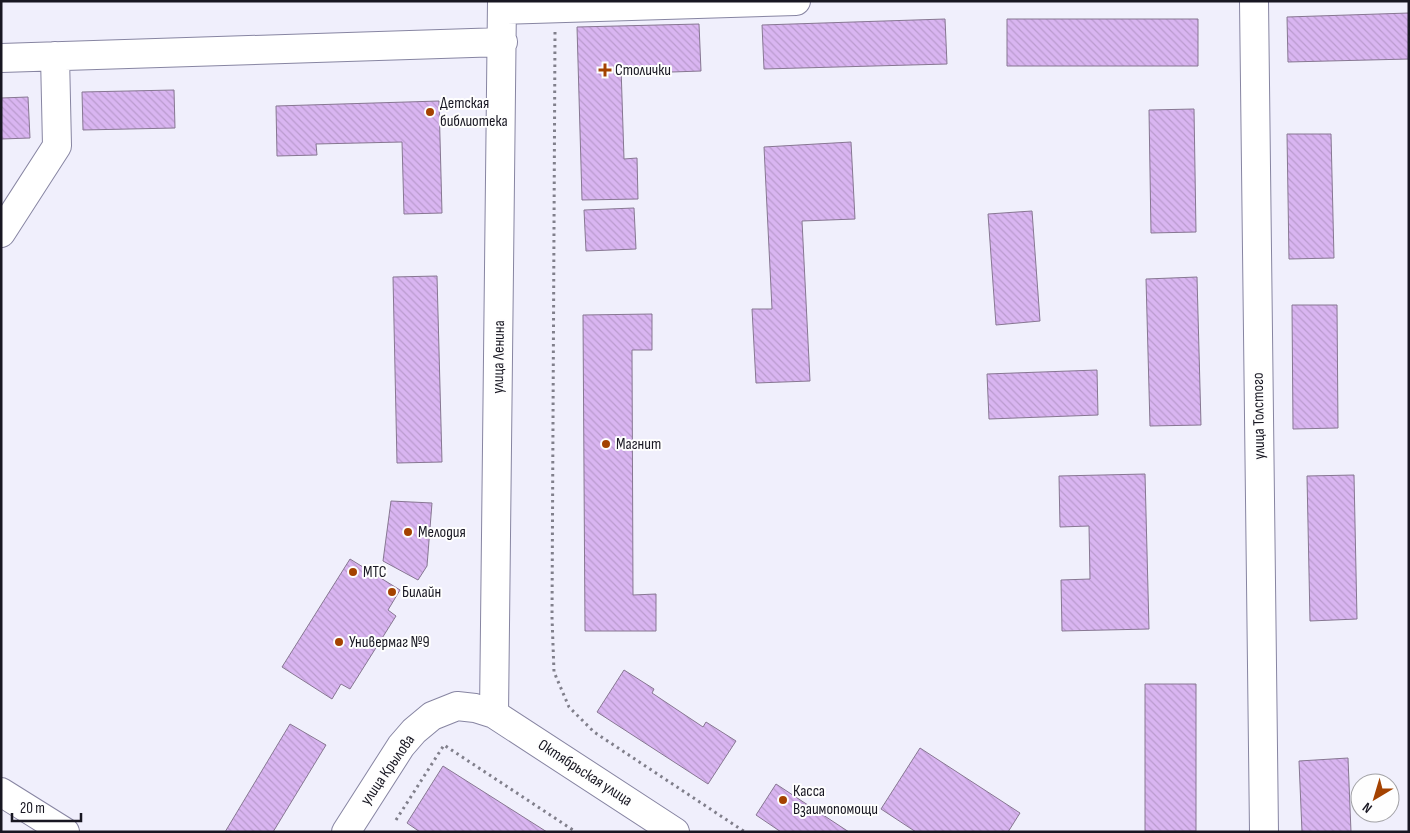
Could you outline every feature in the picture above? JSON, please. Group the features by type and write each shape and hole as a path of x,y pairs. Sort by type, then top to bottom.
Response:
{"street":[{"path":"502,6 556,8 796,1"},
{"name":"улица Толстого","path":"1254,1 1264,832"},
{"name":"улица Ленина","path":"494,714 502,6"},
{"path":"1,58 502,42"},
{"path":"1,233 56,146 55,56"},
{"name":"улица Крылова","path":"346,832 401,746 432,716 456,706 475,708 494,714"},
{"name":"Октябрьская улица","path":"494,714 675,832"},
{"path":"1,792 64,832"}],"path":[{"path":"556,8 552,617 554,672 569,707 594,732 745,832"},
{"path":"396,820 444,745 576,832"}],"building":[{"path":"1409,13 1409,59 1288,62 1287,17"},
{"path":"945,19 947,64 764,69 762,25"},
{"path":"1007,19 1198,19 1198,66 1007,66"},
{"path":"699,24 701,71 643,73 643,67 621,67 624,159 637,158 638,199 582,200 577,27"},
{"path":"174,90 175,128 83,130 82,92"},
{"path":"28,97 30,138 1,139 1,98"},
{"path":"439,101 442,213 404,214 402,142 316,144 317,155 277,156 276,106"},
{"path":"1194,109 1196,232 1151,233 1149,110"},
{"path":"1287,134 1331,134 1334,258 1289,259"},
{"path":"851,142 855,219 802,221 810,381 756,383 752,309 772,309 764,147"},
{"path":"634,208 636,249 586,251 584,210"},
{"path":"1032,211 1040,321 996,325 988,214"},
{"path":"437,276 442,462 397,463 393,277"},
{"path":"1197,277 1201,425 1150,426 1146,279"},
{"path":"1292,305 1337,305 1338,428 1293,429"},
{"path":"652,314 652,350 632,350 633,595 656,594 656,631 585,631 583,315"},
{"path":"1097,370 1098,415 989,419 987,374"},
{"path":"1145,474 1149,629 1062,631 1061,580 1090,579 1089,526 1060,527 1059,476"},
{"path":"1354,475 1357,619 1310,621 1307,476"},
{"name":"Мелодия","path":"391,501 432,503 427,566 418,580 383,561"},
{"name":"Универмаг №9","path":"350,559 400,590 388,610 396,616 350,689 341,684 332,699 282,667"},
{"path":"624,670 654,689 652,693 703,727 706,722 736,741 708,784 597,712"},
{"path":"1145,684 1196,684 1196,831 1145,831"},
{"path":"290,724 326,745 273,832 225,832"},
{"path":"920,748 1020,813 1008,832 916,832 881,809"},
{"path":"1348,758 1351,832 1302,832 1299,761"},
{"path":"443,766 547,832 420,832 407,823"},
{"path":"776,784 849,832 781,832 756,815"}],"place":[{"name":"Столички","path":"605,70"},
{"name":"Детская библиотека","path":"430,112"},
{"name":"Магнит","path":"606,444"},
{"name":"Мелодия","path":"408,532"},
{"name":"МТС","path":"353,572"},
{"name":"Билайн","path":"392,592"},
{"name":"Универмаг №9","path":"339,642"},
{"name":"Касса Взаимопомощи","path":"783,800"}]}
